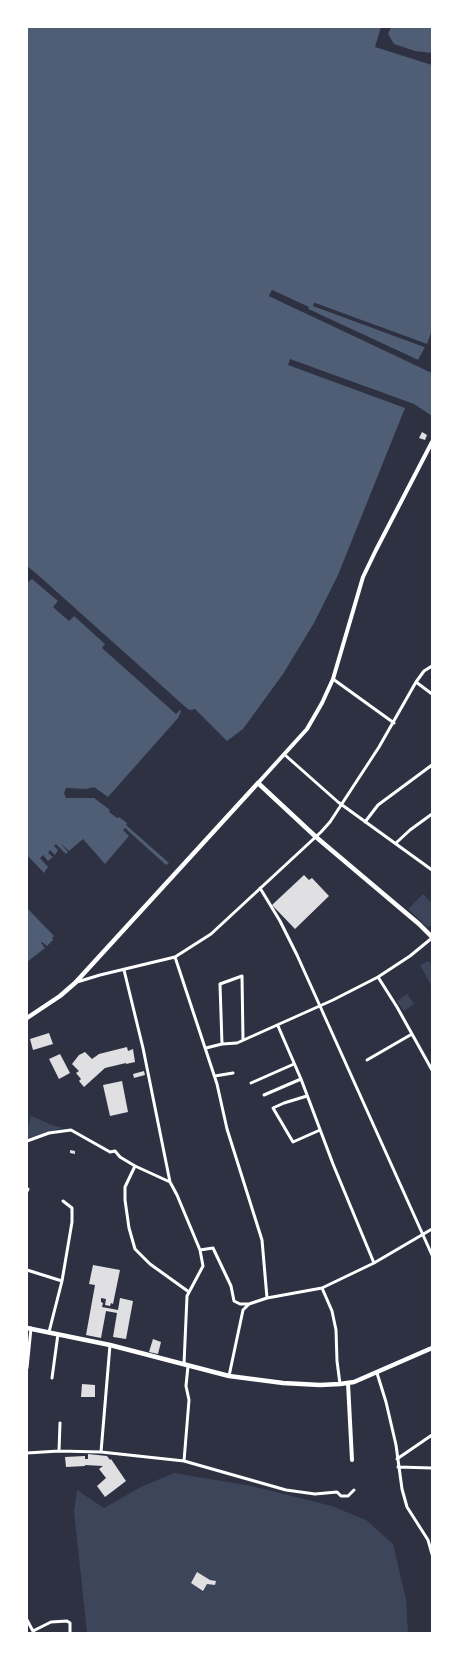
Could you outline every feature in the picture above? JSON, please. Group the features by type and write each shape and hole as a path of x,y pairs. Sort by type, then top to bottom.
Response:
{"main road":[{"path":"27,1018 60,996 75,983 258,783 316,837 419,924 432,938"},
{"path":"29,1328 110,1345 229,1376 283,1383 348,1383 377,1373 432,1348"}],"street":[{"path":"258,783 285,755 313,719 333,679 363,577 432,442"},
{"path":"75,983 100,975 175,957 211,934 316,837 330,822 394,723 416,682 424,671 432,666"},
{"path":"333,679 394,723"},
{"path":"416,682 432,694"},
{"path":"285,755 338,802 432,870"},
{"path":"365,822 378,805 432,765"},
{"path":"396,843 410,830 432,814"},
{"path":"260,888 280,921 432,1255"},
{"path":"206,1048 222,1044 236,1043 278,1026 378,977 410,956 432,938"},
{"path":"175,957 206,1048 227,1129 262,1240 267,1298"},
{"path":"124,970 143,1048 170,1182 200,1250 203,1266 187,1296 186,1386 189,1400 184,1461"},
{"path":"222,1044 220,984 242,976 243,1040"},
{"path":"378,977 432,1070"},
{"path":"278,1026 301,1079 374,1263"},
{"path":"367,1060 412,1034"},
{"path":"251,1083 294,1064"},
{"path":"214,1076 232,1073"},
{"path":"264,1095 301,1079"},
{"path":"307,1096 284,1102 273,1108 293,1142 320,1130"},
{"path":"27,1141 49,1133 71,1130 110,1152 115,1151 120,1157 135,1166 170,1182"},
{"path":"135,1166 125,1187 125,1200 129,1228 135,1249 150,1264 189,1292"},
{"path":"49,1332 62,1281 73,1213 72,1208 63,1201"},
{"path":"200,1250 213,1248 231,1286 234,1301 240,1304 248,1304 267,1298 322,1288 374,1263 432,1229"},
{"path":"27,1270 62,1281"},
{"path":"322,1288 332,1312 336,1330 336,1360 340,1384"},
{"path":"229,1376 243,1310 248,1304"},
{"path":"27,1368 29,1328"},
{"path":"52,1378 58,1334"},
{"path":"101,1452 110,1345"},
{"path":"377,1373 396,1444 398,1467 407,1507 428,1540 432,1554"},
{"path":"348,1383 352,1460"},
{"path":"59,1451 60,1423"},
{"path":"397,1459 432,1435"},
{"path":"27,1453 59,1451 101,1452 184,1461 286,1490 315,1494 336,1492 341,1496 348,1496 354,1490"},
{"path":"398,1467 432,1468"},
{"path":"27,1620 34,1632 51,1622 67,1621 70,1623 70,1633"}],"shaded area":[{"path":"27,27 381,27 375,47 432,65 432,330 427,344 315,303 314,306 425,347 418,360 308,309 308,307 272,290 269,296 432,373 432,416 414,404 290,359 288,365 405,408 338,575 314,623 283,674 243,729 227,741 195,709 187,709 181,711 178,718 108,797 94,787 86,789 66,788 64,793 66,798 94,798 110,810 109,812 127,823 126,825 169,863 166,865 125,828 123,830 129,836 105,864 83,839 69,851 60,843 68,852 66,854 56,844 54,846 58,850 55,855 50,850 48,853 53,857 48,861 43,855 40,858 48,867 44,873 27,855"},
{"path":"391,27 432,27 432,53 415,51 394,44 388,34"},
{"path":"423,894 432,903 432,924 428,928 408,909"},
{"path":"27,908 54,936 52,938 53,940 47,946 42,942 41,943 45,948 27,962"},
{"path":"429,961 432,965 432,987 420,965"},
{"path":"407,994 414,1004 404,1011 397,1001"},
{"path":"31,1116 63,1128 28,1137 27,1129"},
{"path":"174,1473 252,1486 332,1506 366,1520 393,1544 406,1599 408,1633 87,1633 74,1511 77,1490 104,1508 141,1487"}],"pier":[{"path":"272,290 309,307 308,309 420,361 417,362 273,293 272,295 432,370 431,372 269,296"},
{"path":"314,303 429,345 427,348 313,306"},
{"path":"27,566 191,712 183,712 180,710 176,714 102,648 105,644 74,616 69,621 53,607 58,601 32,579 28,582 27,581"}],"building":[{"path":"422,432 427,435 425,440 419,438"},
{"path":"304,875 309,880 312,878 329,896 295,929 272,905"},
{"path":"49,1033 53,1044 33,1050 30,1039"},
{"path":"127,1047 128,1051 133,1049 135,1062 105,1068 84,1087 79,1081 81,1079 76,1073 79,1071 72,1064 79,1055 85,1052 92,1059 99,1054"},
{"path":"60,1054 70,1073 59,1079 49,1059"},
{"path":"144,1071 145,1075 134,1078 133,1074"},
{"path":"122,1081 128,1112 110,1116 103,1085"},
{"path":"70,1150 75,1151 75,1154 70,1153"},
{"path":"93,1265 120,1270 113,1304 111,1303 110,1306 105,1305 106,1299 101,1298 101,1302 103,1303 102,1307 118,1310 120,1298 133,1301 126,1339 113,1337 117,1313 106,1311 101,1338 86,1335 95,1285 89,1284"},
{"path":"153,1339 161,1342 158,1354 149,1352"},
{"path":"82,1384 95,1385 95,1397 81,1397"},
{"path":"88,1454 107,1456 110,1460 111,1459 126,1481 105,1497 97,1486 106,1478 99,1469 103,1466 85,1465 66,1467 65,1457 85,1456 85,1459 88,1459"},
{"path":"197,1572 210,1580 216,1581 215,1585 207,1584 203,1591 191,1583"}]}
